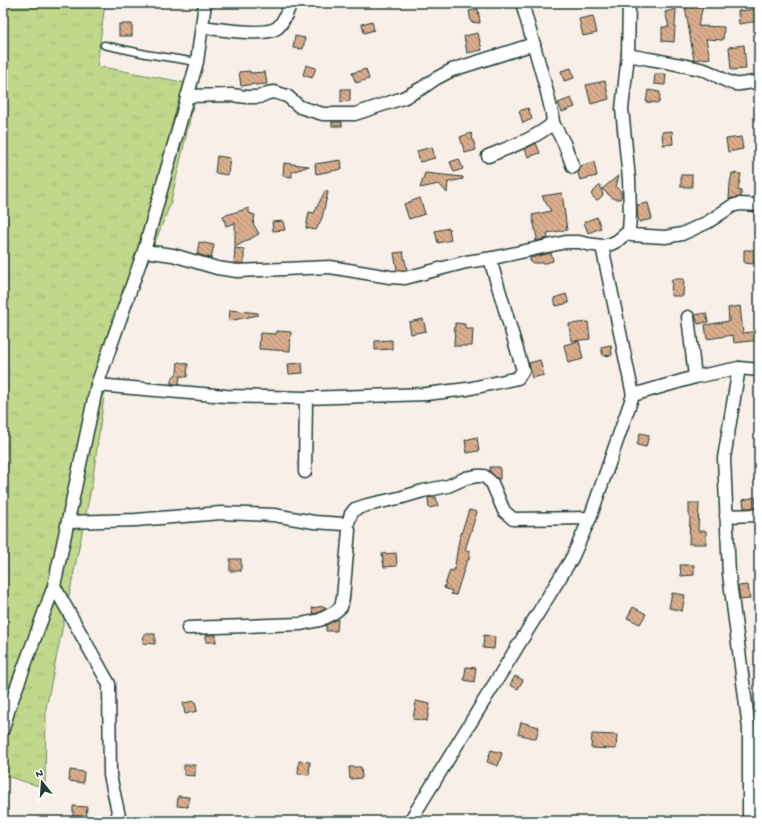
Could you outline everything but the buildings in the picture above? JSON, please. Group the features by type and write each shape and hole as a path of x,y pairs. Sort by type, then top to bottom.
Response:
{"street":[{"path":"3,729 9,708 54,586 98,385 144,251 196,62 206,3"},
{"path":"202,27 242,32 269,31 277,28 282,22 291,3"},
{"path":"522,3 546,88 553,123 564,143 573,167"},
{"path":"629,3 628,55 622,109 629,179 629,231 631,235 665,238 682,234 708,222 732,206 739,204 759,205"},
{"path":"187,96 232,95 259,97 274,92 287,96 300,107 322,114 355,114 403,98 452,70 534,44"},
{"path":"628,55 706,71 734,84 759,81"},
{"path":"488,156 532,137 547,129 553,123"},
{"path":"144,251 173,255 216,268 237,270 330,267 405,278 466,262 493,258 566,242 578,242 602,246 617,241 629,231"},
{"path":"410,821 572,558 590,518 633,395 602,246"},
{"path":"98,385 226,396 306,398 426,394 467,389 518,378 523,370 492,266 491,262 493,258"},
{"path":"688,317 695,377"},
{"path":"633,395 695,377 739,368 759,370"},
{"path":"739,368 724,458 729,574 749,728 749,821"},
{"path":"305,472 306,398"},
{"path":"188,628 301,624 320,620 335,612 341,607 343,598 349,530 347,526 351,514 355,509 367,505 448,486 466,478 484,476 492,483 504,511 513,519 590,518"},
{"path":"68,522 136,520 221,513 274,515 314,522 344,524 347,526"},
{"path":"726,516 759,515"},
{"path":"54,586 109,684 110,776 120,821"}],"lane":[{"path":"104,45 146,54 196,62"}],"green space":[{"path":"3,3 105,3 97,66 198,85 170,205 110,353 92,484 46,708 45,788 3,775"}]}
